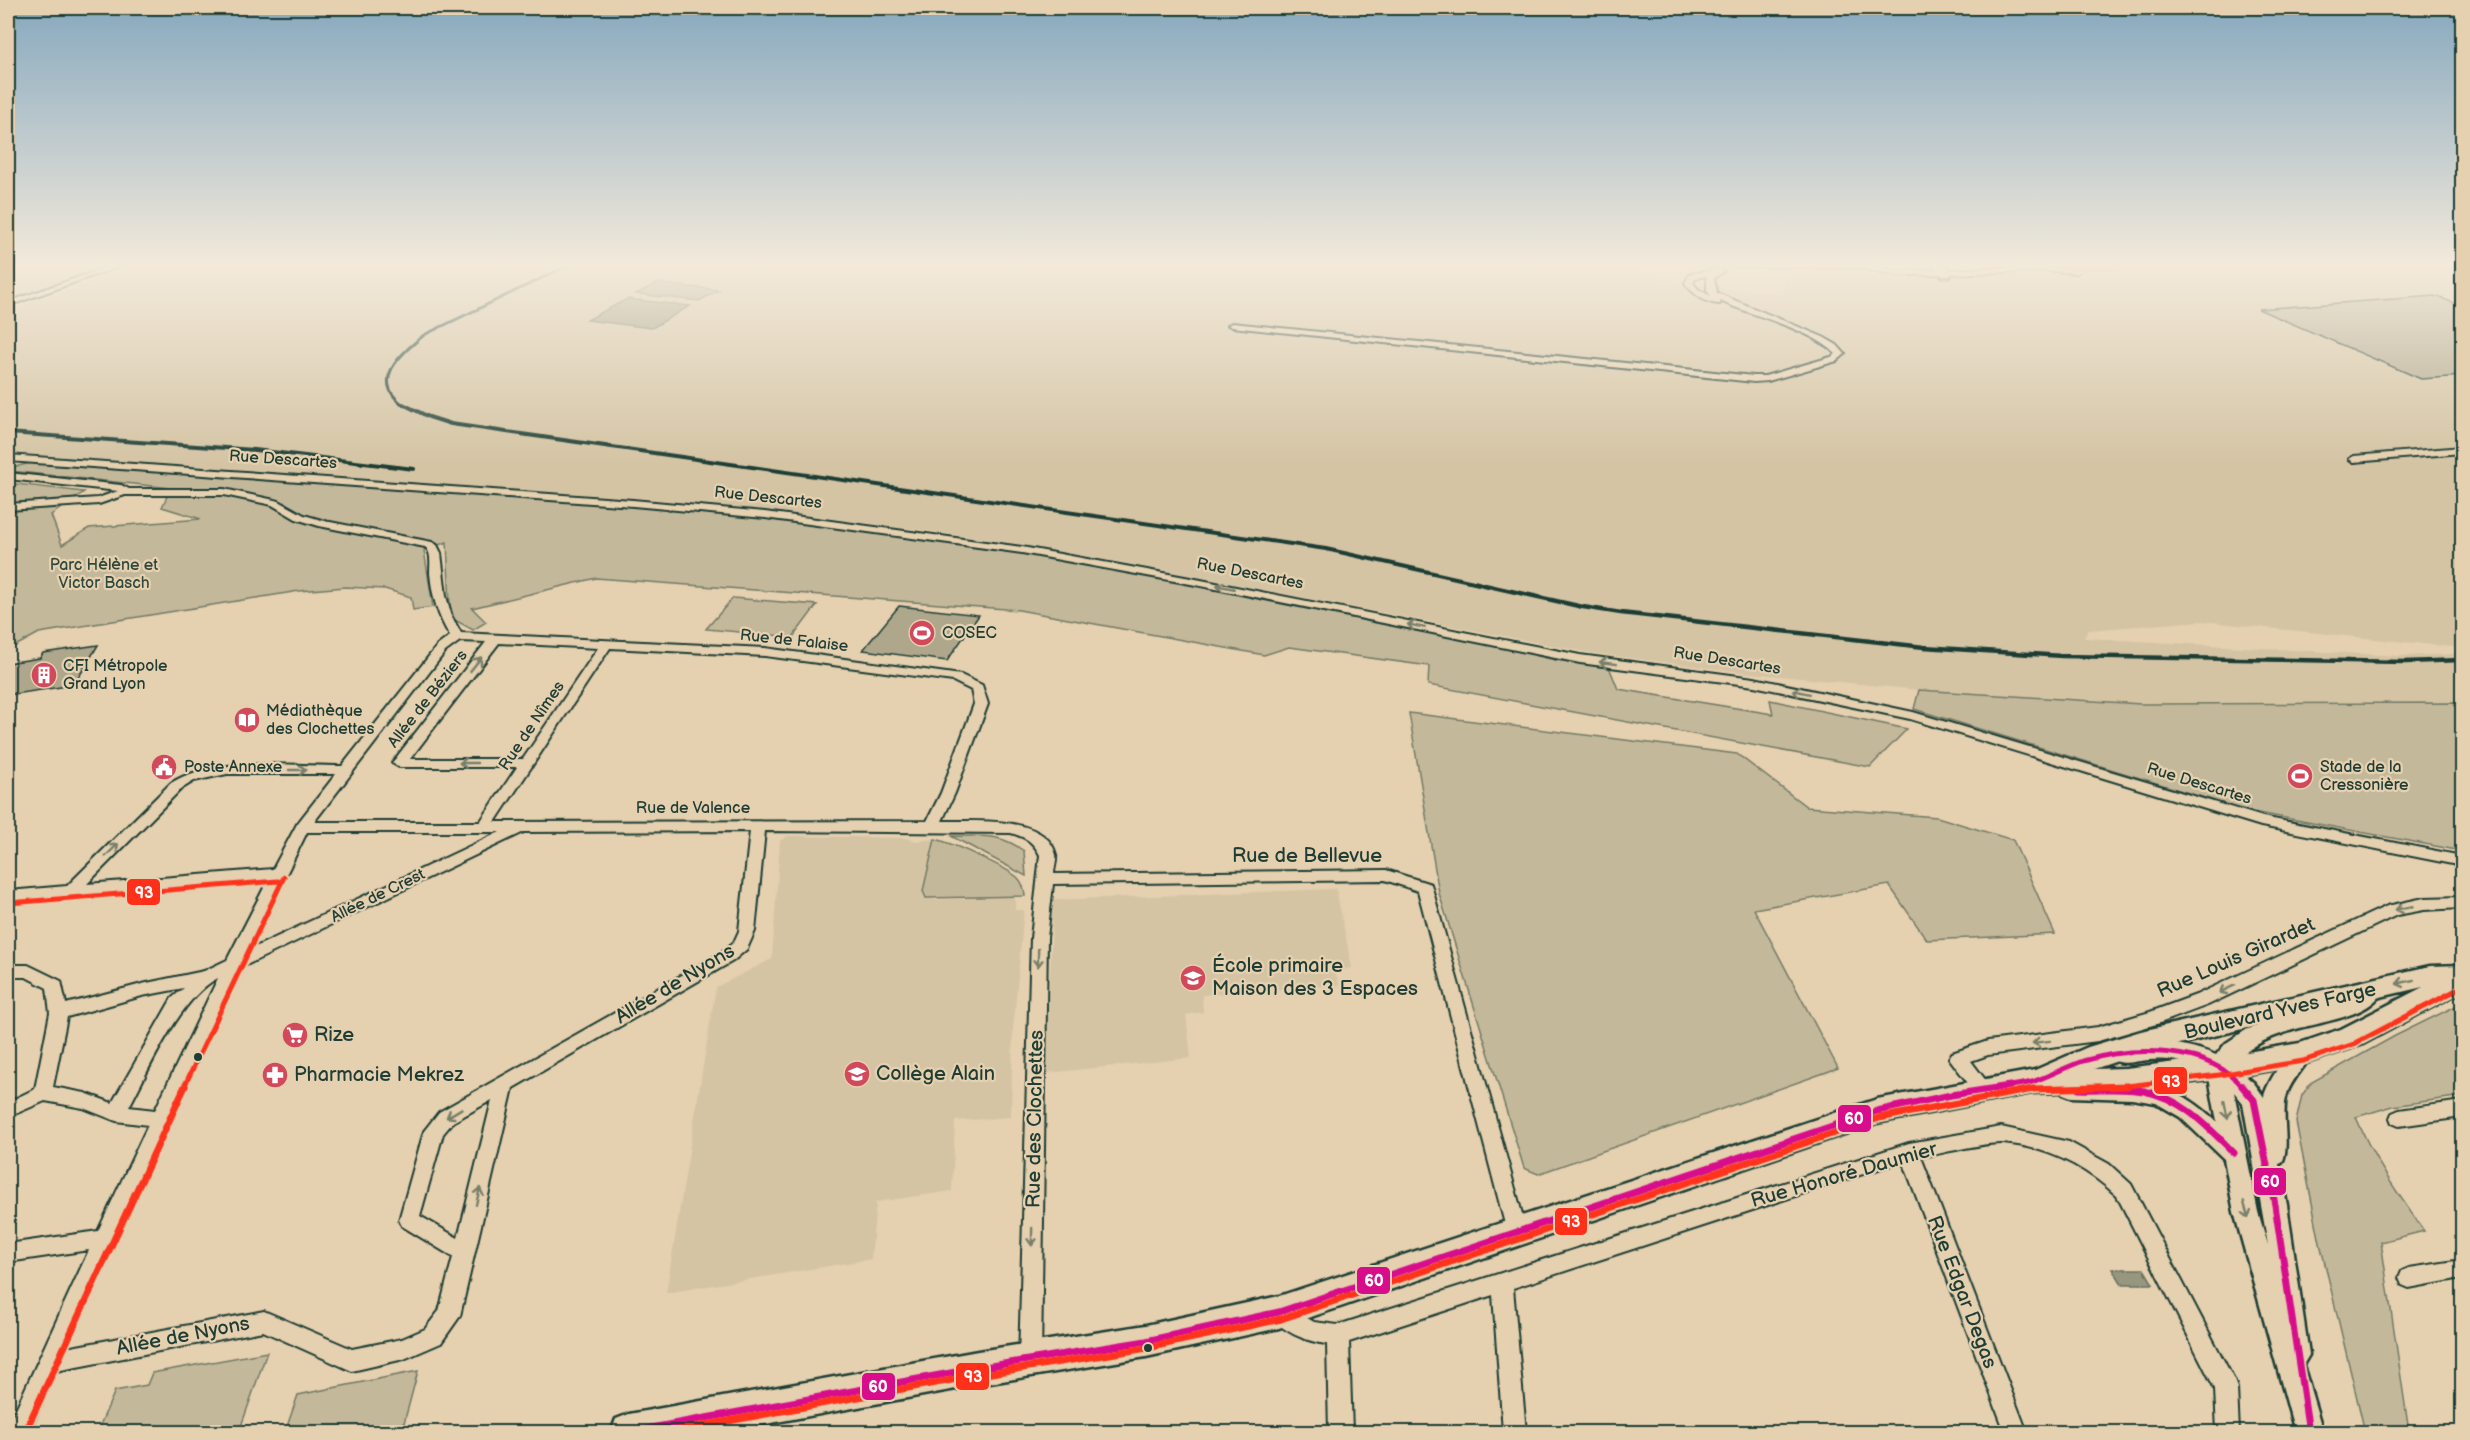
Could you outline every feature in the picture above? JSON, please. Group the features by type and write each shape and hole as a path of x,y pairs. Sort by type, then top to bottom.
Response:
{"main road":[{"name":"Boulevard Yves Farge","path":"2032,1082 2141,1042 2377,990 2430,976 2463,977"},
{"name":"Boulevard Yves Farge","path":"629,1432 748,1409 1146,1341 1279,1311 1877,1111 2032,1082 2126,1079 2218,1068 2301,1054 2351,1036 2463,977"}],"street":[{"path":"1291,331 1754,380 1824,362 1841,354 1839,350 1803,331"},
{"path":"1796,331 1822,341"},
{"path":"2354,459 2463,450"},
{"path":"8,465 13,458"},
{"name":"Rue Descartes","path":"13,458 633,503 765,515 1022,550 1196,582 1580,659 1754,682 1858,703 1913,716 2261,821 2463,861"},
{"path":"8,476 112,486 124,489 124,492"},
{"path":"8,507 88,502 109,499 124,492 224,492 275,503 300,517 323,524 428,544 433,547 435,553 438,595 451,629 457,637 441,650 302,827 233,965 104,1239 17,1432"},
{"name":"Rue de Falaise","path":"457,637 765,652 956,678 977,688 981,704 948,793 932,826"},
{"name":"Allée de Béziers","path":"495,639 399,764 527,763"},
{"name":"Rue de Nîmes","path":"485,826 607,644"},
{"path":"70,891 176,786 190,777 226,770 346,770"},
{"name":"Allée de Crest","path":"206,977 523,826"},
{"name":"Allée de Nyons","path":"464,1253 409,1220 434,1131 446,1117 727,957 741,945 747,931 758,826"},
{"name":"Rue de Valence","path":"302,827 992,826 1012,828 1031,834 1041,842 1048,855 1046,879"},
{"path":"8,896 277,874"},
{"name":"Rue de Bellevue","path":"1046,879 1386,874 1425,888 1517,1232"},
{"name":"Rue des Clochettes","path":"1030,1360 1039,938 1046,879"},
{"name":"Rue Louis Girardet","path":"1984,1090 1958,1058 1988,1048 2098,1035 2154,1018 2202,1000 2393,910 2424,904 2463,903"},
{"path":"8,971 28,972 55,985 58,1013 43,1093"},
{"path":"58,1013 142,990 206,977"},
{"path":"116,1113 178,1003 206,977"},
{"path":"2218,1068 2234,1050 2254,1036 2280,1025 2339,1011 2377,990"},
{"path":"2083,1062 2155,1050 2191,1055 2218,1068 2245,1086 2254,1100 2276,1205 2306,1422"},
{"path":"2276,1205 2272,1124 2276,1091 2301,1054"},
{"path":"2218,1068 2246,1212 2306,1422"},
{"path":"2032,1082 2100,1092 2132,1090 2159,1094 2193,1112 2234,1153"},
{"name":"Allée de Nyons","path":"48,1362 264,1321 352,1359 404,1348 433,1336 449,1316 505,1084"},
{"path":"8,1110 43,1093 85,1101 116,1113 161,1119"},
{"path":"2399,1118 2463,1109"},
{"name":"Rue Honoré Daumier","path":"1279,1311 1310,1332 1338,1335 1909,1151 2001,1136 2062,1148 2102,1170 2124,1190 2226,1388 2228,1432"},
{"name":"Rue Edgar Degas","path":"1909,1151 2016,1432"},
{"path":"8,1253 104,1239"},
{"path":"2409,1278 2463,1269"},
{"path":"1502,1282 1515,1432"},
{"path":"1338,1335 1341,1432"}],"shaded area":[{"path":"8,331 2462,331 2462,648 2201,621 2088,630 2084,638 2398,656 2462,654 2462,703 2141,704 1919,690 1741,672 1591,653 1107,560 943,533 660,500 8,454"},
{"name":"Collège Alain","path":"788,836 905,838 917,841 935,839 923,891 935,900 1015,895 1015,910 1024,910 1013,1030 1011,1117 955,1121 952,1191 876,1202 871,1259 666,1293 716,987 772,959 780,841"},
{"name":"École primaire Maison des 3 Espaces","path":"1336,889 1352,968 1335,971 1339,985 1202,995 1203,1012 1186,1015 1191,1058 1046,1073 1053,900"},
{"path":"2113,1269 2144,1269 2153,1284 2122,1284"}],"green space":[{"name":"Parc Hélène et Victor Basch","path":"35,462 598,502 769,518 1025,553 1461,638 1555,660 1609,667 1618,689 1773,714 1770,700 1907,729 1870,767 1428,685 1429,666 1289,647 1264,655 1019,610 596,578 472,608 486,622 473,630 453,619 450,605 447,542 424,550 433,607 413,610 411,597 385,589 345,587 299,591 39,633 8,650 8,483 84,492 51,515 62,545 89,528 201,519 162,507 171,488 10,471 10,468"},
{"path":"733,598 817,605 793,637 706,629"},
{"name":"Stade de la Cressonière","path":"1919,690 2141,704 2462,703 2462,851 2248,811 1914,709"},
{"path":"1409,713 1737,754 1807,807 1937,817 2013,840 2055,934 1927,940 1889,885 1754,909 1838,1068 1538,1174 1524,1168 1439,893"},
{"path":"951,836 998,838 1015,845 1024,851 1026,876"},
{"path":"935,839 1003,868 1018,878 1025,896 926,898 923,891"},
{"path":"2462,1003 2462,1096 2393,1106 2356,1117 2378,1162 2424,1231 2381,1242 2409,1432 2365,1432 2320,1243 2296,1122 2302,1095 2312,1082 2395,1036"},
{"path":"267,1352 239,1432 97,1432 115,1391 147,1385 152,1373"},
{"path":"418,1371 404,1423 353,1432 285,1432 298,1395"}],"building":[{"path":"2310,331 2463,331 2463,376 2421,379"},
{"name":"COSEC","path":"899,606 979,615 947,661 863,650"},
{"name":"CFI Métropole Grand Lyon","path":"98,645 74,685 8,695 8,663 40,658 43,653"}],"railway":[{"path":"405,406 394,397 389,387 392,368 415,342 432,331"},
{"path":"403,404 429,417 451,424 1326,549 1478,583"},
{"path":"8,433 255,450 414,469"},
{"path":"1471,582 1583,607 1621,613 1924,647 2062,656 2405,662 2462,660"}],"transit line":[{"name":"93","path":"25,1432 111,1242 284,877"},
{"name":"93","path":"9,903 278,881"},
{"name":"93","path":"668,1432 979,1375 1147,1348 1281,1319 1879,1118 2033,1089 2127,1086 2219,1075 2303,1061 2354,1044 2462,987"},
{"name":"60","path":"629,1432 978,1368 1146,1341 1279,1312 1877,1111 1951,1095 2029,1083 2084,1061 2130,1053 2177,1054 2200,1058 2220,1067 2238,1081 2254,1100 2275,1205 2309,1432"},
{"name":"60","path":"2079,1089 2144,1091 2158,1094 2183,1106 2234,1153"}],"place":[{"name":"COSEC","path":"922,633"},
{"name":"CFI Métropole Grand Lyon","path":"44,675"},
{"name":"Médiathèque des Clochettes","path":"247,720"},
{"name":"Poste Annexe","path":"164,767"},
{"name":"Stade de la Cressonière","path":"2300,776"},
{"name":"École primaire Maison des 3 Espaces","path":"1193,978"},
{"name":"Rize","path":"295,1035"},
{"name":"Collège Alain","path":"857,1074"},
{"name":"Pharmacie Mekrez","path":"275,1075"}]}
